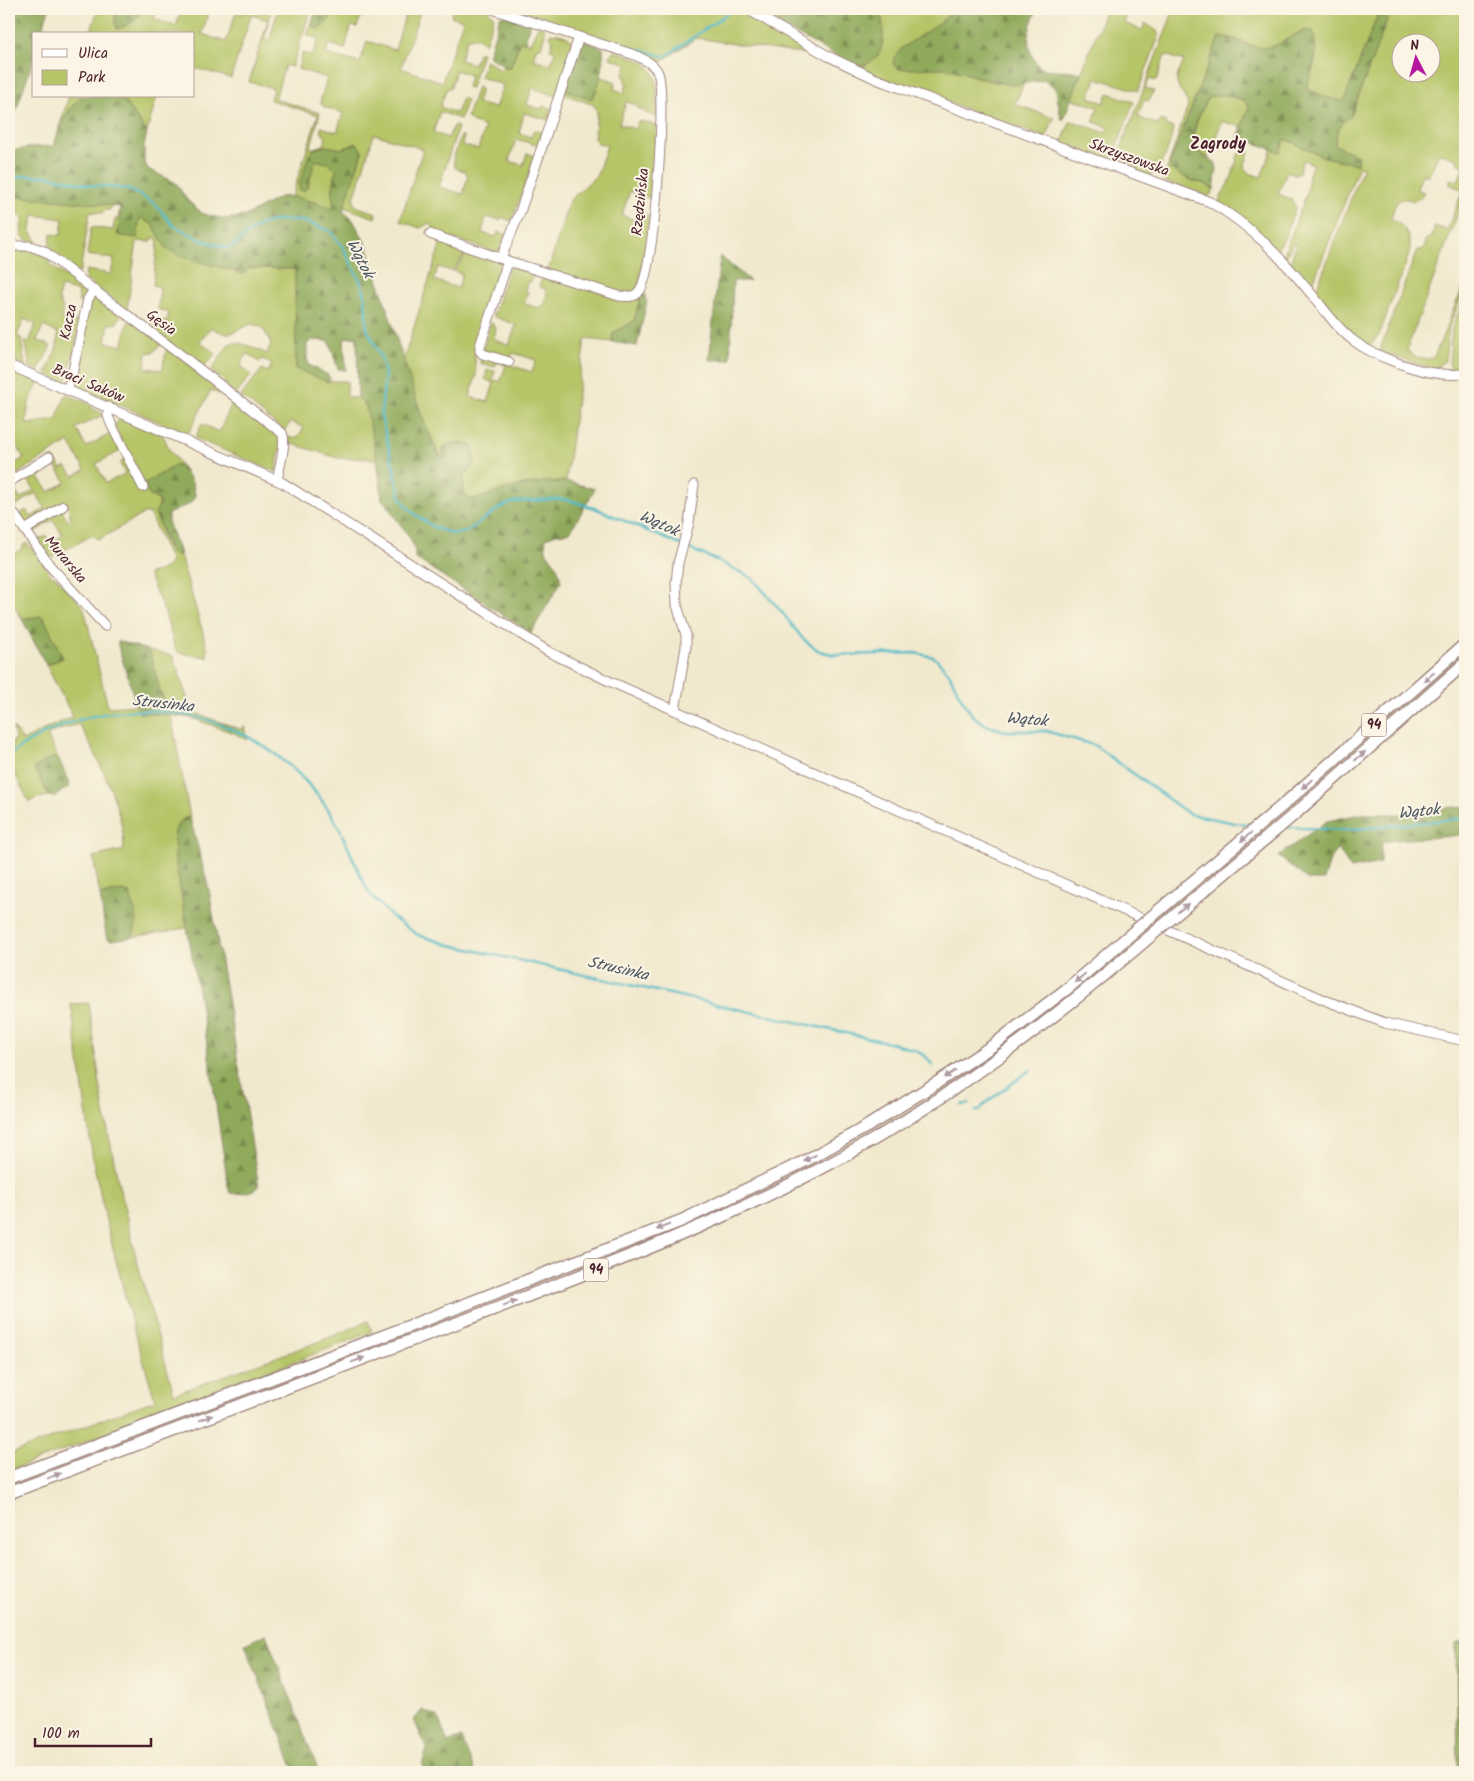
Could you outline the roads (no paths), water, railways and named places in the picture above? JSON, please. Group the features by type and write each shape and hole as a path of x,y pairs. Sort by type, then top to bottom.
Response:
{"main road":[{"name":"94","path":"9,1478 683,1220 803,1162 866,1127 992,1046 1053,999 1283,805 1465,644"},
{"name":"94","path":"9,1493 600,1269 741,1209 872,1141 935,1102 1079,997 1297,812 1465,663"}],"street":[{"name":"Rzędzińska","path":"430,234 619,296 634,296 642,288 655,211 661,112 661,92 658,74 654,65 635,55 492,9"},
{"name":"Skrzyszowska","path":"747,9 828,56 876,79 1210,202 1231,214 1271,248 1354,342 1389,360 1413,368 1443,374 1465,374"},
{"path":"509,362 483,354 480,351 483,337 520,212 579,37"},
{"name":"Gęsia","path":"9,246 38,248 276,428 284,437 277,480"},
{"name":"Kacza","path":"67,390 88,299 94,290"},
{"name":"Braci Saków","path":"9,365 277,480 549,652 609,682 1326,1001 1385,1023 1465,1041"},
{"path":"108,407 108,416 112,426 143,487"},
{"path":"9,482 49,457"},
{"path":"675,710 686,647 686,635 677,605 676,584 679,560 689,523 694,485"},
{"path":"25,530 63,506"},
{"name":"Murarska","path":"9,508 50,566 104,626"}],"waterway":[{"path":"509,9 610,42 663,56 666,56 734,9"},
{"name":"Wątok","path":"9,178 49,176 89,185 128,189 154,203 173,225 201,240 227,248 236,244 262,224 278,220 304,221 330,231 343,247 365,295 367,329 381,357 385,373 381,415 401,499 413,513 435,528 454,534 466,532 501,507 514,502 569,500 597,509 718,561 752,578 803,639 819,651 836,655 915,653 934,657 949,673 972,715 986,725 1005,731 1046,731 1094,745 1189,814 1254,825"},
{"name":"Strusinka","path":"9,755 52,730 99,715 146,711 192,716 237,731 277,756 313,789 341,831"},
{"name":"Wątok","path":"1287,827 1347,830 1465,818"},
{"name":"Strusinka","path":"342,834 371,895 393,918 418,935 450,945 906,1047 919,1052 933,1066"},
{"name":"Strusinka","path":"976,1111 979,1111 987,1102 1030,1070"},
{"name":"Strusinka","path":"962,1105 970,1104"}],"district":[{"name":"Zagrody","path":"1218,144"}]}
